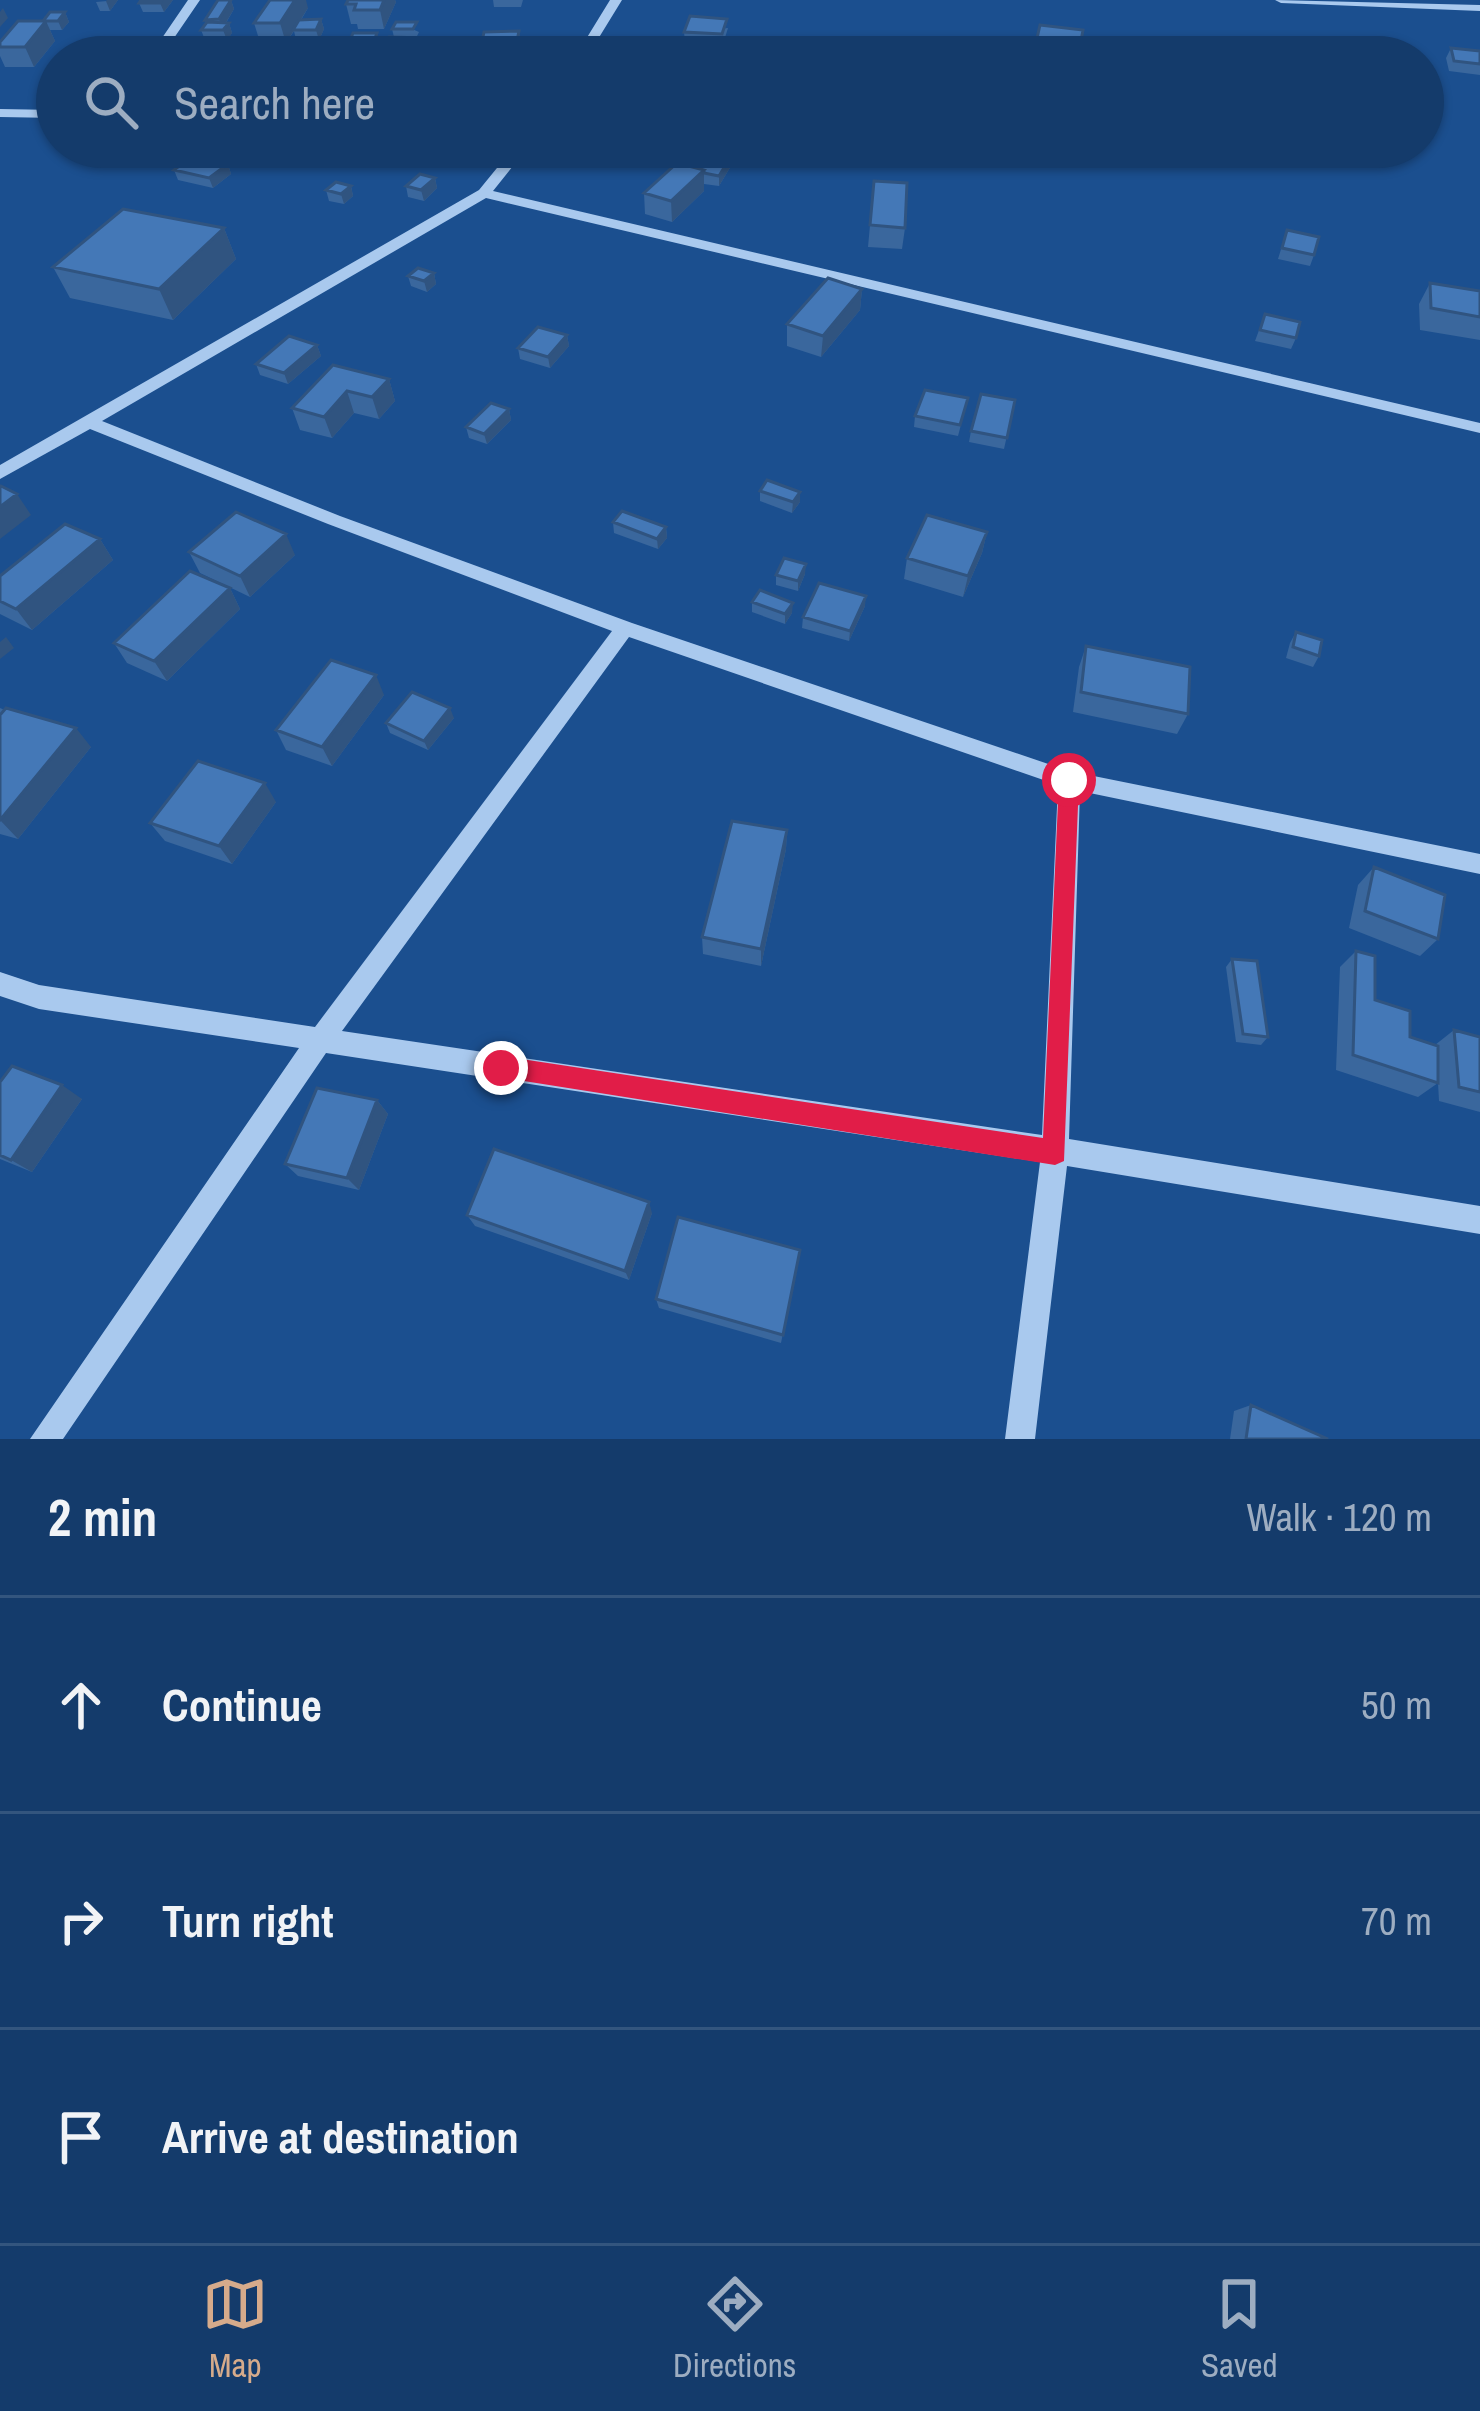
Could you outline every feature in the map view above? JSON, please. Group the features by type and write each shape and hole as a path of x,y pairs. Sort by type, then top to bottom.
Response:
{"street":[{"path":"169,36 194,0"},
{"path":"594,36 616,0"},
{"path":"1281,0 1480,8"},
{"path":"0,113 36,114"},
{"path":"0,473 484,193 504,168"},
{"path":"484,193 1480,428"},
{"path":"89,422 625,628 1069,780 1480,864"},
{"path":"45,1439 320,1040 625,628"},
{"path":"1020,1439 1055,1152 1069,780"},
{"path":"0,984 39,997 1480,1220"}],"building":[{"path":"218,0 231,0 219,19 205,20"},
{"path":"270,0 295,0 280,23 254,23"},
{"path":"348,0 384,0 380,10 354,10 356,4 346,4"},
{"path":"50,12 65,12 58,21 43,21"},
{"path":"690,16 727,19 722,34 684,32"},
{"path":"321,19 316,30 293,30 299,20"},
{"path":"18,21 46,21 25,47 0,47 0,42"},
{"path":"207,22 229,23 223,30 201,30"},
{"path":"396,22 417,22 413,29 392,29"},
{"path":"1040,25 1083,30 1082,36 1038,36"},
{"path":"519,31 518,36 483,36 484,32"},
{"path":"1451,48 1480,51 1480,64 1454,61"},
{"path":"177,168 223,168 209,178"},
{"path":"672,168 704,170 671,201 644,193"},
{"path":"698,168 724,168 719,176"},
{"path":"420,174 435,178 421,190 406,186"},
{"path":"874,181 907,183 905,228 870,225"},
{"path":"336,182 351,186 341,194 326,190"},
{"path":"123,209 224,228 159,289 53,267"},
{"path":"1287,230 1319,237 1314,255 1282,248"},
{"path":"418,268 434,273 424,281 408,276"},
{"path":"828,278 862,289 823,336 787,324"},
{"path":"1430,283 1480,291 1480,317 1431,308"},
{"path":"1265,314 1300,322 1296,338 1260,330"},
{"path":"538,327 567,335 548,357 518,348"},
{"path":"289,336 317,345 284,373 256,364"},
{"path":"333,365 389,379 372,397 347,391 324,417 292,408"},
{"path":"925,390 968,398 960,425 915,416"},
{"path":"981,394 1015,400 1007,438 971,431"},
{"path":"491,403 509,409 484,434 466,427"},
{"path":"767,480 800,492 793,502 760,491"},
{"path":"0,487 17,494 0,507"},
{"path":"622,511 666,527 657,539 613,522"},
{"path":"236,512 286,534 240,576 189,552"},
{"path":"927,515 987,532 968,576 907,558"},
{"path":"65,524 100,539 16,609 0,601 0,576"},
{"path":"784,558 806,564 798,581 776,575"},
{"path":"190,571 230,588 154,661 114,643"},
{"path":"819,583 866,596 850,631 803,617"},
{"path":"760,590 793,603 785,614 752,602"},
{"path":"1296,632 1322,640 1319,656 1293,647"},
{"path":"1086,646 1190,667 1188,714 1081,692"},
{"path":"331,660 376,675 322,747 276,730"},
{"path":"412,692 450,708 424,741 386,723"},
{"path":"6,708 76,728 0,820 0,715"},
{"path":"198,761 265,783 219,846 150,823"},
{"path":"732,821 787,830 761,949 702,937"},
{"path":"1374,867 1445,895 1438,939 1365,911"},
{"path":"1356,951 1375,956 1375,1000 1410,1011 1410,1037 1438,1046 1438,1083 1353,1055"},
{"path":"1232,959 1257,961 1268,1037 1243,1034"},
{"path":"1454,1030 1480,1037 1480,1092 1459,1087"},
{"path":"12,1066 62,1085 11,1160 0,1155 0,1082"},
{"path":"317,1088 377,1100 347,1178 285,1164"},
{"path":"494,1149 649,1202 625,1271 467,1215"},
{"path":"678,1217 800,1250 783,1335 656,1299"},
{"path":"1251,1405 1328,1439 1246,1439"}],"route":[{"path":"501,1068 1055,1152 1069,780"}]}
